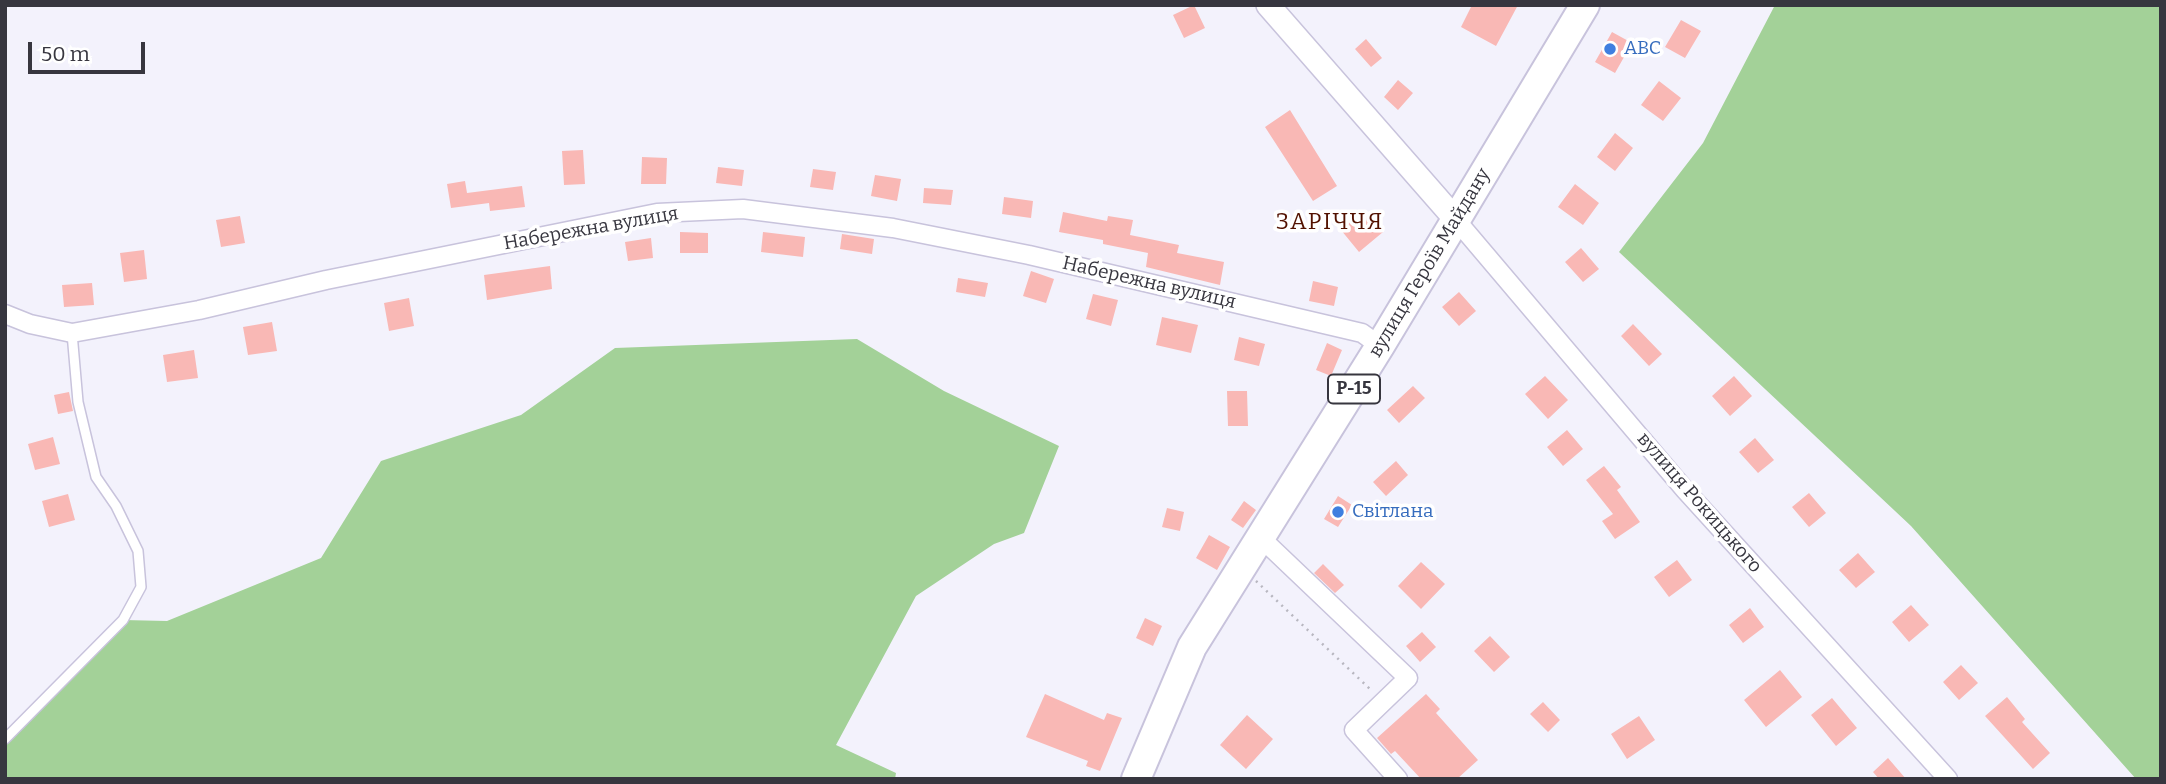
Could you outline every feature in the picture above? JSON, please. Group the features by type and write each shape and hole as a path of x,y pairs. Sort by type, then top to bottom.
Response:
{"main road":[{"name":"вулиця Героїв Майдану","path":"1136,779 1192,647 1381,346 1585,5"}],"street":[{"path":"1268,5 1457,221"},
{"name":"Набережна вулиця","path":"5,314 30,324 72,333 199,310 326,280 657,213 743,209 893,228 1029,255 1362,333 1381,346"},
{"name":"вулиця Рокицького","path":"1457,221 1685,490 1948,779"},
{"path":"1261,537 1408,678 1354,730 1398,779"}],"lane":[{"path":"5,739 69,678 123,620 141,587 138,551 116,506 96,477 78,402 72,333"}],"path":[{"path":"1242,567 1384,701"}],"green space":[{"path":"1775,5 2161,5 2161,779 2136,779 1911,526 1619,252 1703,143"},
{"path":"857,339 944,391 1059,446 1024,533 994,544 916,596 836,745 896,773 895,779 5,779 5,739 123,620 167,621 321,558 381,461 521,415 615,348"}],"building":[{"path":"1194,5 1205,28 1184,38 1173,15"},
{"path":"1472,5 1518,5 1496,46 1461,27"},
{"path":"1681,20 1701,31 1685,58 1665,47"},
{"path":"1612,32 1632,43 1615,73 1595,62"},
{"path":"1366,39 1382,58 1371,67 1355,49"},
{"path":"1398,80 1413,93 1398,110 1384,97"},
{"path":"1659,81 1681,98 1663,121 1641,105"},
{"path":"1290,110 1337,186 1313,201 1265,127"},
{"path":"1615,133 1633,148 1615,171 1597,157"},
{"path":"583,150 585,184 564,185 562,151"},
{"path":"642,157 667,158 666,184 641,184"},
{"path":"718,167 744,170 742,186 716,183"},
{"path":"813,169 836,172 833,190 810,187"},
{"path":"875,175 901,179 897,201 871,196"},
{"path":"465,181 467,193 522,186 525,207 490,211 489,203 451,208 447,184"},
{"path":"1575,184 1599,203 1583,225 1558,207"},
{"path":"924,188 953,190 951,205 923,203"},
{"path":"1004,197 1033,201 1031,218 1002,214"},
{"path":"1364,210 1383,232 1359,252 1341,230"},
{"path":"1063,212 1107,221 1108,216 1133,220 1130,235 1179,245 1177,253 1224,262 1220,285 1146,267 1148,253 1103,244 1103,240 1059,232"},
{"path":"240,216 245,243 221,247 216,220"},
{"path":"680,232 708,233 708,253 680,253"},
{"path":"763,232 805,237 803,257 761,252"},
{"path":"842,234 874,239 872,254 840,249"},
{"path":"651,238 653,258 628,261 625,242"},
{"path":"1581,248 1599,269 1583,282 1565,262"},
{"path":"144,250 147,279 124,282 120,253"},
{"path":"550,266 552,289 487,300 484,275"},
{"path":"1031,271 1054,279 1046,303 1023,296"},
{"path":"958,278 988,283 985,297 956,292"},
{"path":"1313,281 1338,287 1334,306 1309,301"},
{"path":"92,283 94,305 64,307 62,285"},
{"path":"1459,292 1476,311 1459,326 1442,307"},
{"path":"1093,294 1118,300 1111,326 1086,319"},
{"path":"409,298 414,326 389,331 384,303"},
{"path":"1162,317 1198,325 1191,353 1156,345"},
{"path":"272,322 277,351 248,355 243,327"},
{"path":"1633,324 1662,354 1649,366 1621,336"},
{"path":"1239,337 1265,344 1259,366 1234,360"},
{"path":"1327,343 1342,350 1331,376 1316,370"},
{"path":"194,350 198,378 167,382 163,355"},
{"path":"1545,376 1568,400 1548,419 1525,394"},
{"path":"1734,376 1752,396 1730,416 1712,396"},
{"path":"1413,386 1425,398 1399,423 1387,410"},
{"path":"1227,391 1247,391 1248,426 1228,426"},
{"path":"69,392 73,411 58,414 54,395"},
{"path":"1567,430 1583,449 1563,466 1547,447"},
{"path":"53,437 60,464 35,470 28,444"},
{"path":"1755,438 1774,460 1758,473 1739,452"},
{"path":"1396,461 1408,475 1386,496 1373,482"},
{"path":"1604,466 1621,487 1617,490 1640,522 1615,539 1602,521 1613,514 1586,480"},
{"path":"1809,493 1826,513 1809,527 1792,507"},
{"path":"68,494 75,520 49,527 42,501"},
{"name":"Світлана","path":"1338,496 1352,505 1338,527 1324,519"},
{"path":"1244,501 1256,510 1243,528 1231,520"},
{"path":"1167,508 1184,512 1180,531 1162,527"},
{"path":"1209,535 1230,547 1217,570 1196,558"},
{"path":"1858,553 1875,572 1856,588 1839,570"},
{"path":"1677,560 1692,580 1669,597 1654,577"},
{"path":"1421,562 1445,584 1421,609 1398,586"},
{"path":"1323,564 1344,585 1335,593 1314,573"},
{"path":"1911,605 1929,625 1909,642 1892,622"},
{"path":"1750,608 1764,627 1743,643 1729,625"},
{"path":"1145,618 1162,626 1153,646 1136,638"},
{"path":"1422,632 1436,647 1420,662 1406,646"},
{"path":"1490,636 1510,657 1494,672 1474,651"},
{"path":"1961,665 1978,683 1959,700 1943,682"},
{"path":"1780,670 1802,697 1766,727 1744,700"},
{"path":"1045,694 1104,720 1107,713 1122,718 1100,771 1086,766 1088,761 1026,737"},
{"path":"1426,694 1440,709 1436,713 1478,760 1457,779 1421,779 1395,751 1391,754 1377,738"},
{"path":"2007,697 2025,719 2022,722 2050,753 2033,769 1985,716"},
{"path":"1832,698 1857,728 1836,746 1811,715"},
{"path":"1543,702 1560,720 1548,732 1530,714"},
{"path":"1247,715 1273,739 1246,769 1220,745"},
{"path":"1639,716 1655,740 1627,759 1611,734"},
{"path":"1888,758 1906,779 1879,779 1873,772"}],"place":[{"name":"ABC","path":"1610,49"},
{"name":"Світлана","path":"1338,512"}],"district":[{"name":"ЗАРІЧЧЯ","path":"1330,223"}]}
